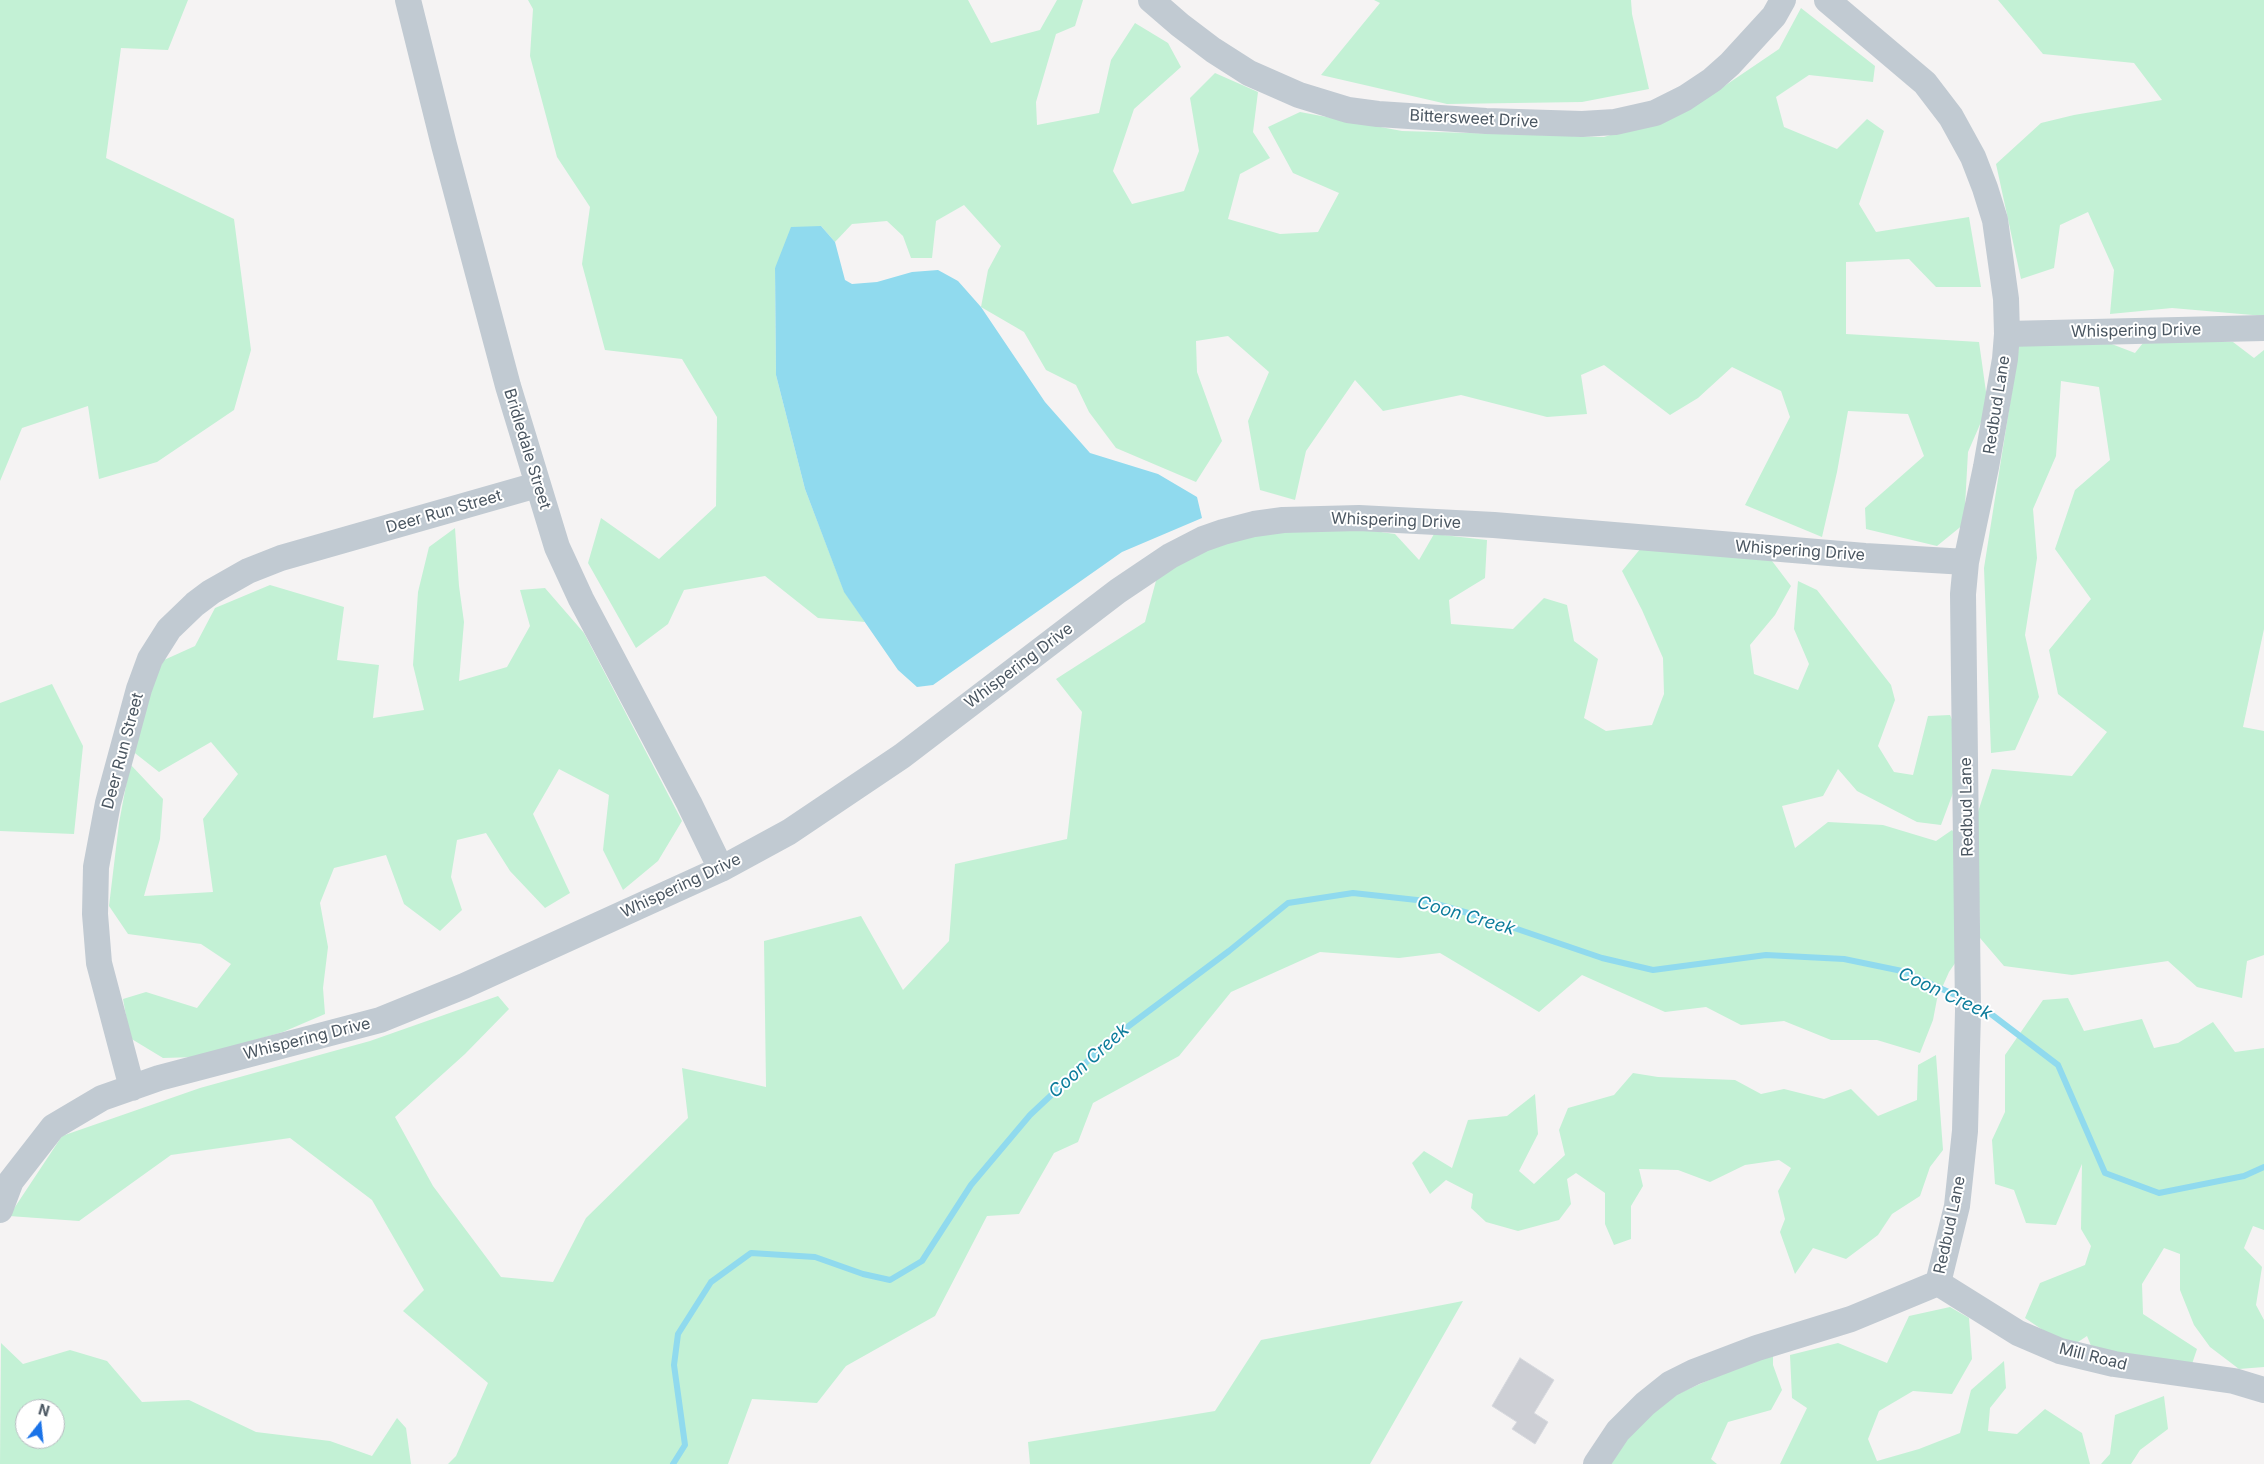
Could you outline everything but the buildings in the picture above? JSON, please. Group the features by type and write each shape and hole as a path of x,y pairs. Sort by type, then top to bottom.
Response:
{"street":[{"name":"Bridledale Street","path":"408,0 444,145 508,386 557,547 581,599 689,803 721,869"},
{"name":"Bittersweet Drive","path":"1151,0 1206,45 1249,72 1299,95 1340,107 1378,114 1486,121 1582,124 1615,122 1654,112 1685,98 1712,80 1730,64 1774,16 1783,0"},
{"name":"Redbud Lane","path":"1596,1464 1618,1432 1645,1404 1670,1384 1694,1372 1757,1348 1851,1319 1938,1283 1957,1206 1965,1131 1968,1000 1968,842 1963,594 1966,562 1986,467 2005,359 2007,334 2006,298 1995,220 1973,157 1951,117 1925,83 1827,0"},
{"name":"Whispering Drive","path":"2007,334 2264,328"},
{"name":"Deer Run Street","path":"132,1088 99,963 95,914 96,866 108,803 138,689 150,660 169,629 195,604 212,592 248,571 281,558 537,485"},
{"name":"Whispering Drive","path":"132,1088 159,1078 380,1020 464,986 721,869 789,832 902,756 1118,591 1170,556 1203,539 1254,524 1315,517 1388,519 1494,525 1865,556 1966,562"},
{"path":"0,1210 11,1181 54,1127 102,1098 132,1088"},
{"name":"Mill Road","path":"1938,1283 2018,1333 2060,1351 2114,1364 2234,1382 2264,1390"}],"green space":[{"path":"0,0 188,0 168,50 121,48 106,158 234,219 251,350 234,410 157,462 99,479 88,406 22,428 0,481"},
{"path":"528,0 968,0 991,43 1040,30 1057,0 1083,0 1075,26 1056,34 1036,102 1037,125 1099,113 1111,60 1135,23 1168,43 1181,67 1134,109 1113,171 1132,204 1184,191 1199,151 1190,98 1215,73 1258,92 1253,132 1270,158 1240,174 1228,219 1280,234 1318,232 1339,193 1293,173 1268,127 1300,112 1402,131 1604,137 1689,110 1779,49 1801,8 1875,66 1873,82 1809,75 1776,97 1784,127 1837,149 1867,119 1884,131 1859,204 1876,232 1969,217 1981,287 1936,287 1909,259 1846,262 1846,334 1979,342 1988,406 1968,452 1964,524 1937,546 1866,529 1865,508 1924,456 1908,414 1848,411 1837,472 1822,537 1745,505 1790,417 1781,391 1732,367 1698,398 1670,415 1604,365 1581,375 1587,414 1547,417 1461,395 1383,411 1355,380 1306,451 1295,500 1260,490 1248,421 1269,372 1228,336 1196,341 1197,372 1222,441 1196,482 1116,448 1089,412 1076,385 1046,370 1024,332 981,307 988,270 1001,246 964,205 936,221 932,258 911,258 903,236 887,221 852,224 835,242 821,226 775,268 776,375 805,489 844,591 865,622 818,618 765,576 684,590 668,624 636,648 588,563 601,518 659,559 716,506 717,417 682,359 605,350 582,264 590,207 557,157 530,56 533,9"},
{"path":"1374,0 1631,0 1632,14 1649,89 1582,102 1447,104 1321,75 1380,3"},
{"path":"1998,0 2264,0 2264,316 2172,308 2110,314 2114,270 2088,212 2060,225 2054,268 2021,279 1996,164 2041,123 2074,115 2162,100 2134,63 2043,54"},
{"path":"2147,338 2233,342 2254,358 2264,350 2264,629 2243,727 2264,731 2264,955 2247,961 2242,998 2197,987 2168,961 2072,975 2004,966 1980,938 1977,815 1992,769 2072,776 2107,732 2058,694 2049,650 2091,599 2055,549 2075,490 2110,460 2099,387 2061,381 2056,456 2033,509 2037,558 2025,635 2039,697 2015,750 1991,753 1984,568 2019,346 2109,343 2135,353"},
{"path":"1337,526 1395,534 1419,560 1434,534 1487,540 1485,578 1449,600 1451,624 1513,629 1544,598 1567,605 1574,641 1598,659 1584,718 1606,731 1652,725 1664,694 1663,658 1622,571 1641,548 1769,557 1791,586 1775,615 1750,645 1754,674 1798,690 1809,664 1794,629 1798,581 1817,590 1891,685 1895,700 1878,746 1894,772 1913,775 1928,716 1950,715 1959,735 1956,785 1941,825 1917,822 1857,791 1838,769 1823,796 1782,806 1795,848 1828,822 1883,825 1936,841 1952,830 1961,843 1962,953 1949,972 1937,999 1933,1020 1920,1053 1877,1040 1831,1040 1784,1021 1741,1025 1706,1007 1665,1012 1582,975 1539,1012 1440,953 1399,958 1320,952 1231,992 1179,1056 1093,1103 1078,1142 1054,1153 1019,1214 987,1216 935,1316 846,1366 817,1403 752,1399 728,1464 448,1464 456,1456 488,1383 403,1311 424,1290 372,1200 290,1138 171,1155 79,1221 9,1216 62,1136 200,1088 370,1041 498,996 509,1009 465,1054 395,1117 433,1186 501,1277 553,1282 586,1218 688,1118 682,1068 766,1087 764,941 861,916 903,990 949,941 955,864 1067,839 1082,712 1056,679 1145,622 1157,577 1217,544 1267,532"},
{"path":"455,528 459,586 464,622 459,681 507,667 530,626 520,590 545,588 584,633 682,821 658,861 623,890 603,850 609,795 559,769 533,814 570,893 545,908 510,871 486,833 457,840 451,877 462,910 440,931 404,904 386,855 334,868 320,903 328,947 323,988 325,1014 283,1032 196,1057 163,1058 130,1038 123,999 146,992 197,1008 231,964 201,944 128,934 109,906 119,823 130,764 163,799 160,839 144,896 213,892 203,819 238,774 211,742 159,772 131,750 145,694 164,660 195,646 215,608 270,585 344,607 337,660 379,665 373,718 424,710 413,665 418,592 429,547"},
{"path":"52,684 83,746 74,834 0,831 0,703"},
{"path":"2068,998 2084,1031 2142,1019 2154,1048 2178,1043 2213,1022 2235,1052 2264,1048 2264,1230 2253,1226 2244,1248 2262,1267 2256,1305 2264,1320 2264,1367 2239,1369 2210,1347 2194,1325 2180,1290 2180,1254 2164,1248 2142,1284 2143,1314 2197,1349 2192,1364 2094,1353 2087,1336 2069,1348 2025,1318 2040,1283 2085,1265 2091,1246 2081,1229 2082,1164 2056,1225 2026,1223 2014,1190 1995,1184 1992,1140 2005,1112 2005,1055 2043,1000"},
{"path":"1936,1055 1943,1150 1930,1167 1920,1196 1892,1214 1878,1235 1846,1259 1813,1248 1795,1274 1780,1232 1785,1219 1778,1191 1791,1168 1779,1160 1745,1165 1710,1182 1678,1170 1639,1169 1643,1186 1631,1206 1631,1239 1614,1245 1605,1224 1605,1193 1576,1173 1567,1179 1571,1204 1559,1220 1518,1231 1486,1222 1471,1208 1473,1194 1446,1180 1430,1194 1412,1163 1424,1151 1452,1168 1468,1120 1507,1116 1535,1094 1538,1134 1519,1171 1534,1184 1565,1155 1559,1130 1568,1108 1614,1095 1633,1073 1658,1077 1735,1080 1761,1094 1784,1089 1824,1099 1851,1089 1878,1116 1917,1100 1918,1065"},
{"path":"1463,1301 1370,1464 1030,1464 1028,1442 1215,1411 1261,1340"},
{"path":"1950,1307 1969,1318 1972,1359 1952,1394 1913,1391 1879,1411 1868,1439 1877,1461 1919,1449 1960,1433 1971,1390 2004,1361 2006,1388 1990,1408 1988,1431 2017,1434 2045,1409 2082,1433 2090,1464 1780,1464 1807,1408 1792,1398 1790,1355 1838,1343 1887,1363 1909,1316"},
{"path":"1,1343 23,1364 70,1350 107,1361 142,1402 189,1400 256,1432 330,1441 372,1456 397,1418 406,1428 411,1464 0,1464"},
{"path":"1773,1351 1773,1365 1782,1390 1771,1410 1728,1422 1711,1459 1717,1464 1606,1464 1660,1402"},
{"path":"2164,1396 2168,1429 2140,1450 2131,1464 2101,1464 2110,1454 2115,1415"}],"water":[{"path":"821,226 835,242 845,280 852,284 877,282 912,272 938,270 958,281 981,307 1045,402 1090,453 1158,474 1197,497 1202,518 1122,552 933,685 917,687 898,670 844,592 805,489 776,375 775,268 791,227"}],"waterway":[{"name":"Coon Creek","path":"673,1464 685,1445 674,1365 678,1334 711,1282 751,1253 815,1257 863,1274 890,1280 922,1261 971,1185 1030,1115 1110,1040 1229,951 1288,903 1353,893 1426,901 1482,917 1602,958 1653,970 1766,955 1844,959 1902,971 1962,998"},
{"name":"Coon Creek","path":"1974,1004 1987,1011 2058,1065 2105,1173 2159,1193 2244,1176 2264,1167"}]}
